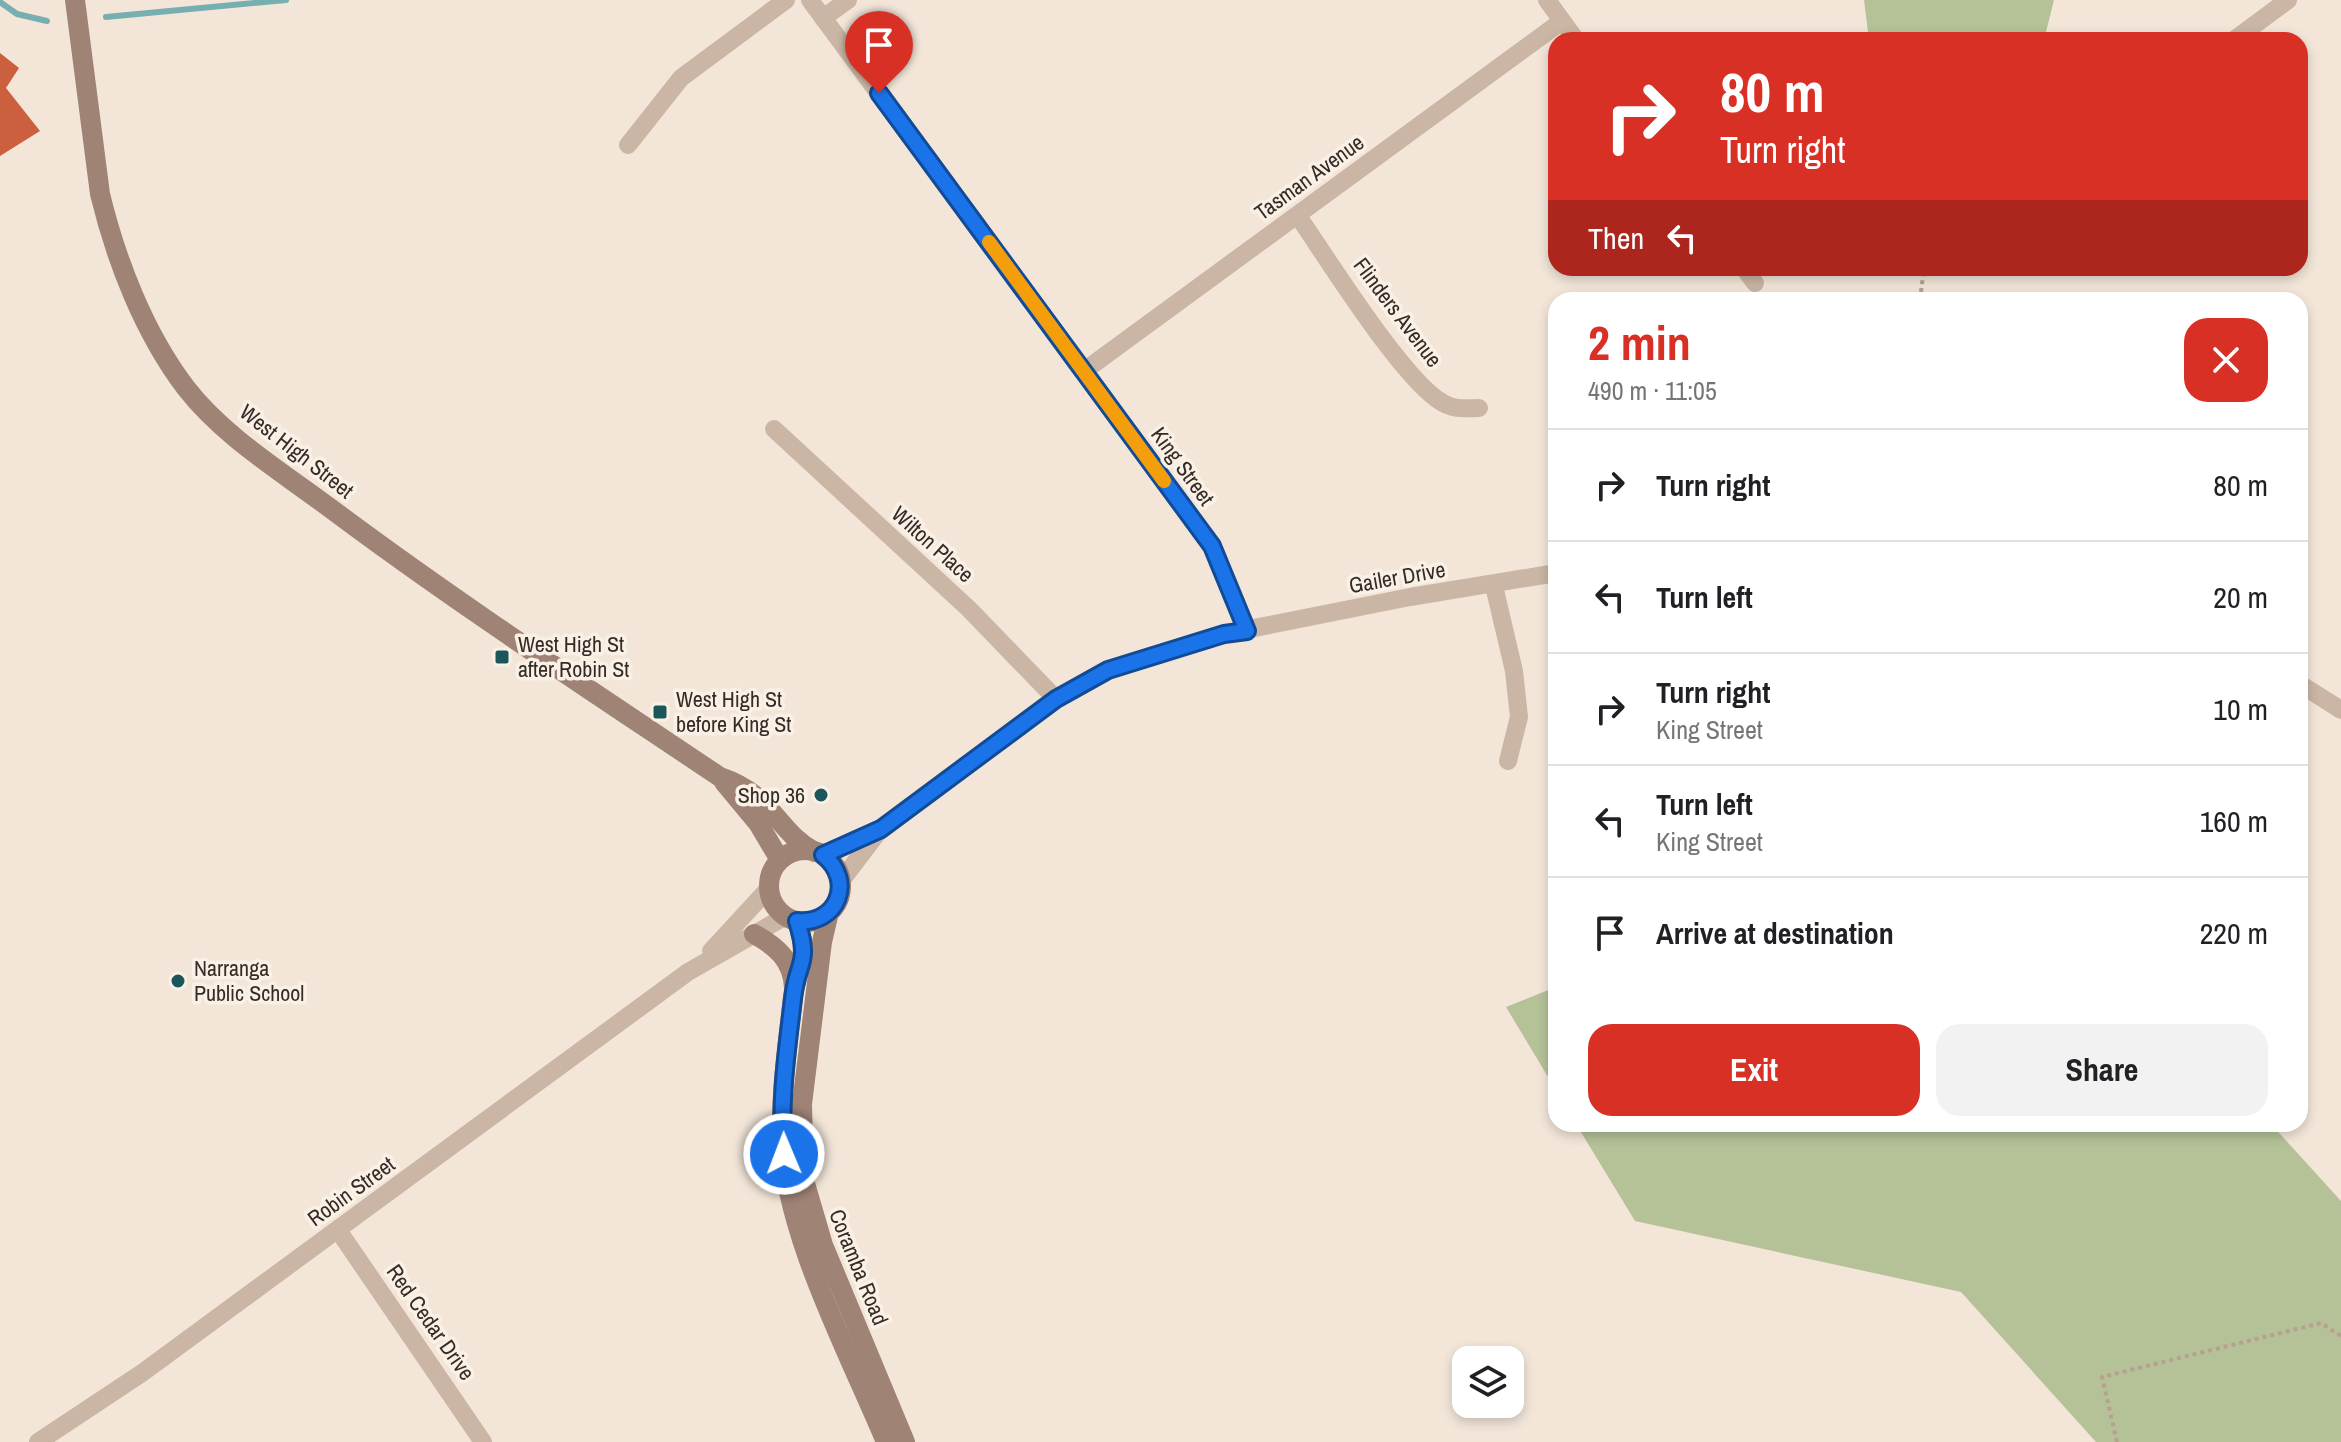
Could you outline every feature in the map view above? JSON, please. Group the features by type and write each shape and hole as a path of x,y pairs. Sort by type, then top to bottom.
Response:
{"main road":[{"name":"West High Street","path":"75,0 100,194 108,224 150,325 186,388 246,443 441,589 720,777 759,796 804,845 819,853"},
{"name":"West High Street","path":"720,777 758,823 780,860"},
{"path":"797,851 819,853 838,871 841,881 837,903 829,912 808,922 791,918 777,909 769,888 774,868 780,860 797,851"},
{"name":"Coramba Road","path":"829,912 822,942 802,1104 804,1180 823,1245 905,1442"},
{"name":"Coramba Road","path":"791,918 805,953 794,991 784,1077 782,1137 789,1192 810,1260 886,1442"},
{"path":"754,934 771,943 788,962 794,991"}],"street":[{"path":"628,145 681,78 786,0"},
{"name":"King Street","path":"810,0 1212,546 1247,631"},
{"path":"823,18 848,0"},
{"path":"1547,0 1570,32"},
{"path":"2245,32 2288,0"},
{"name":"Tasman Avenue","path":"1084,371 1562,21"},
{"name":"Flinders Avenue","path":"1298,216 1408,371 1441,402 1458,409 1479,408"},
{"name":"Wilton Place","path":"774,429 969,609 1056,699"},
{"name":"Gailer Drive","path":"1247,631 1410,597 1494,586 1548,575"},
{"path":"1494,586 1514,671 1519,717 1508,761"},
{"path":"819,853 881,829 1056,699 1108,670 1224,634 1247,631"},
{"path":"2308,689 2341,710"},
{"path":"841,881 881,829"},
{"name":"Robin Street","path":"688,972 744,918 769,888"},
{"name":"Robin Street","path":"38,1442 96,1407 688,972 754,934 791,918"},
{"name":"Red Cedar Drive","path":"338,1230 483,1442"}],"path":[{"path":"2117,1442 2102,1377 2321,1323 2341,1336"}],"green space":[{"path":"1864,0 2054,0 2046,32 1868,32"},
{"path":"1548,990 1548,1077 1506,1007"},
{"path":"1581,1132 2278,1132 2341,1201 2341,1442 2096,1442 1961,1292 1635,1221"}],"building":[{"path":"0,53 19,68 6,88 40,131 0,156"}],"waterway":[{"path":"106,17 286,0"},
{"path":"0,2 17,14 47,21"}],"slow traffic":[{"path":"989,242 1164,481"}],"place":[{"name":"West High St after Robin St","path":"502,657"},
{"name":"West High St before King St","path":"660,712"},
{"name":"Shop 36","path":"821,795"},
{"name":"Narranga Public School","path":"178,981"}],"route":[{"path":"784,1154 784,1077 794,991 805,953 797,921 820,919 837,903 840,893 838,871 823,855 881,829 1056,699 1108,670 1166,650 1247,631 1212,546 879,93"}]}
